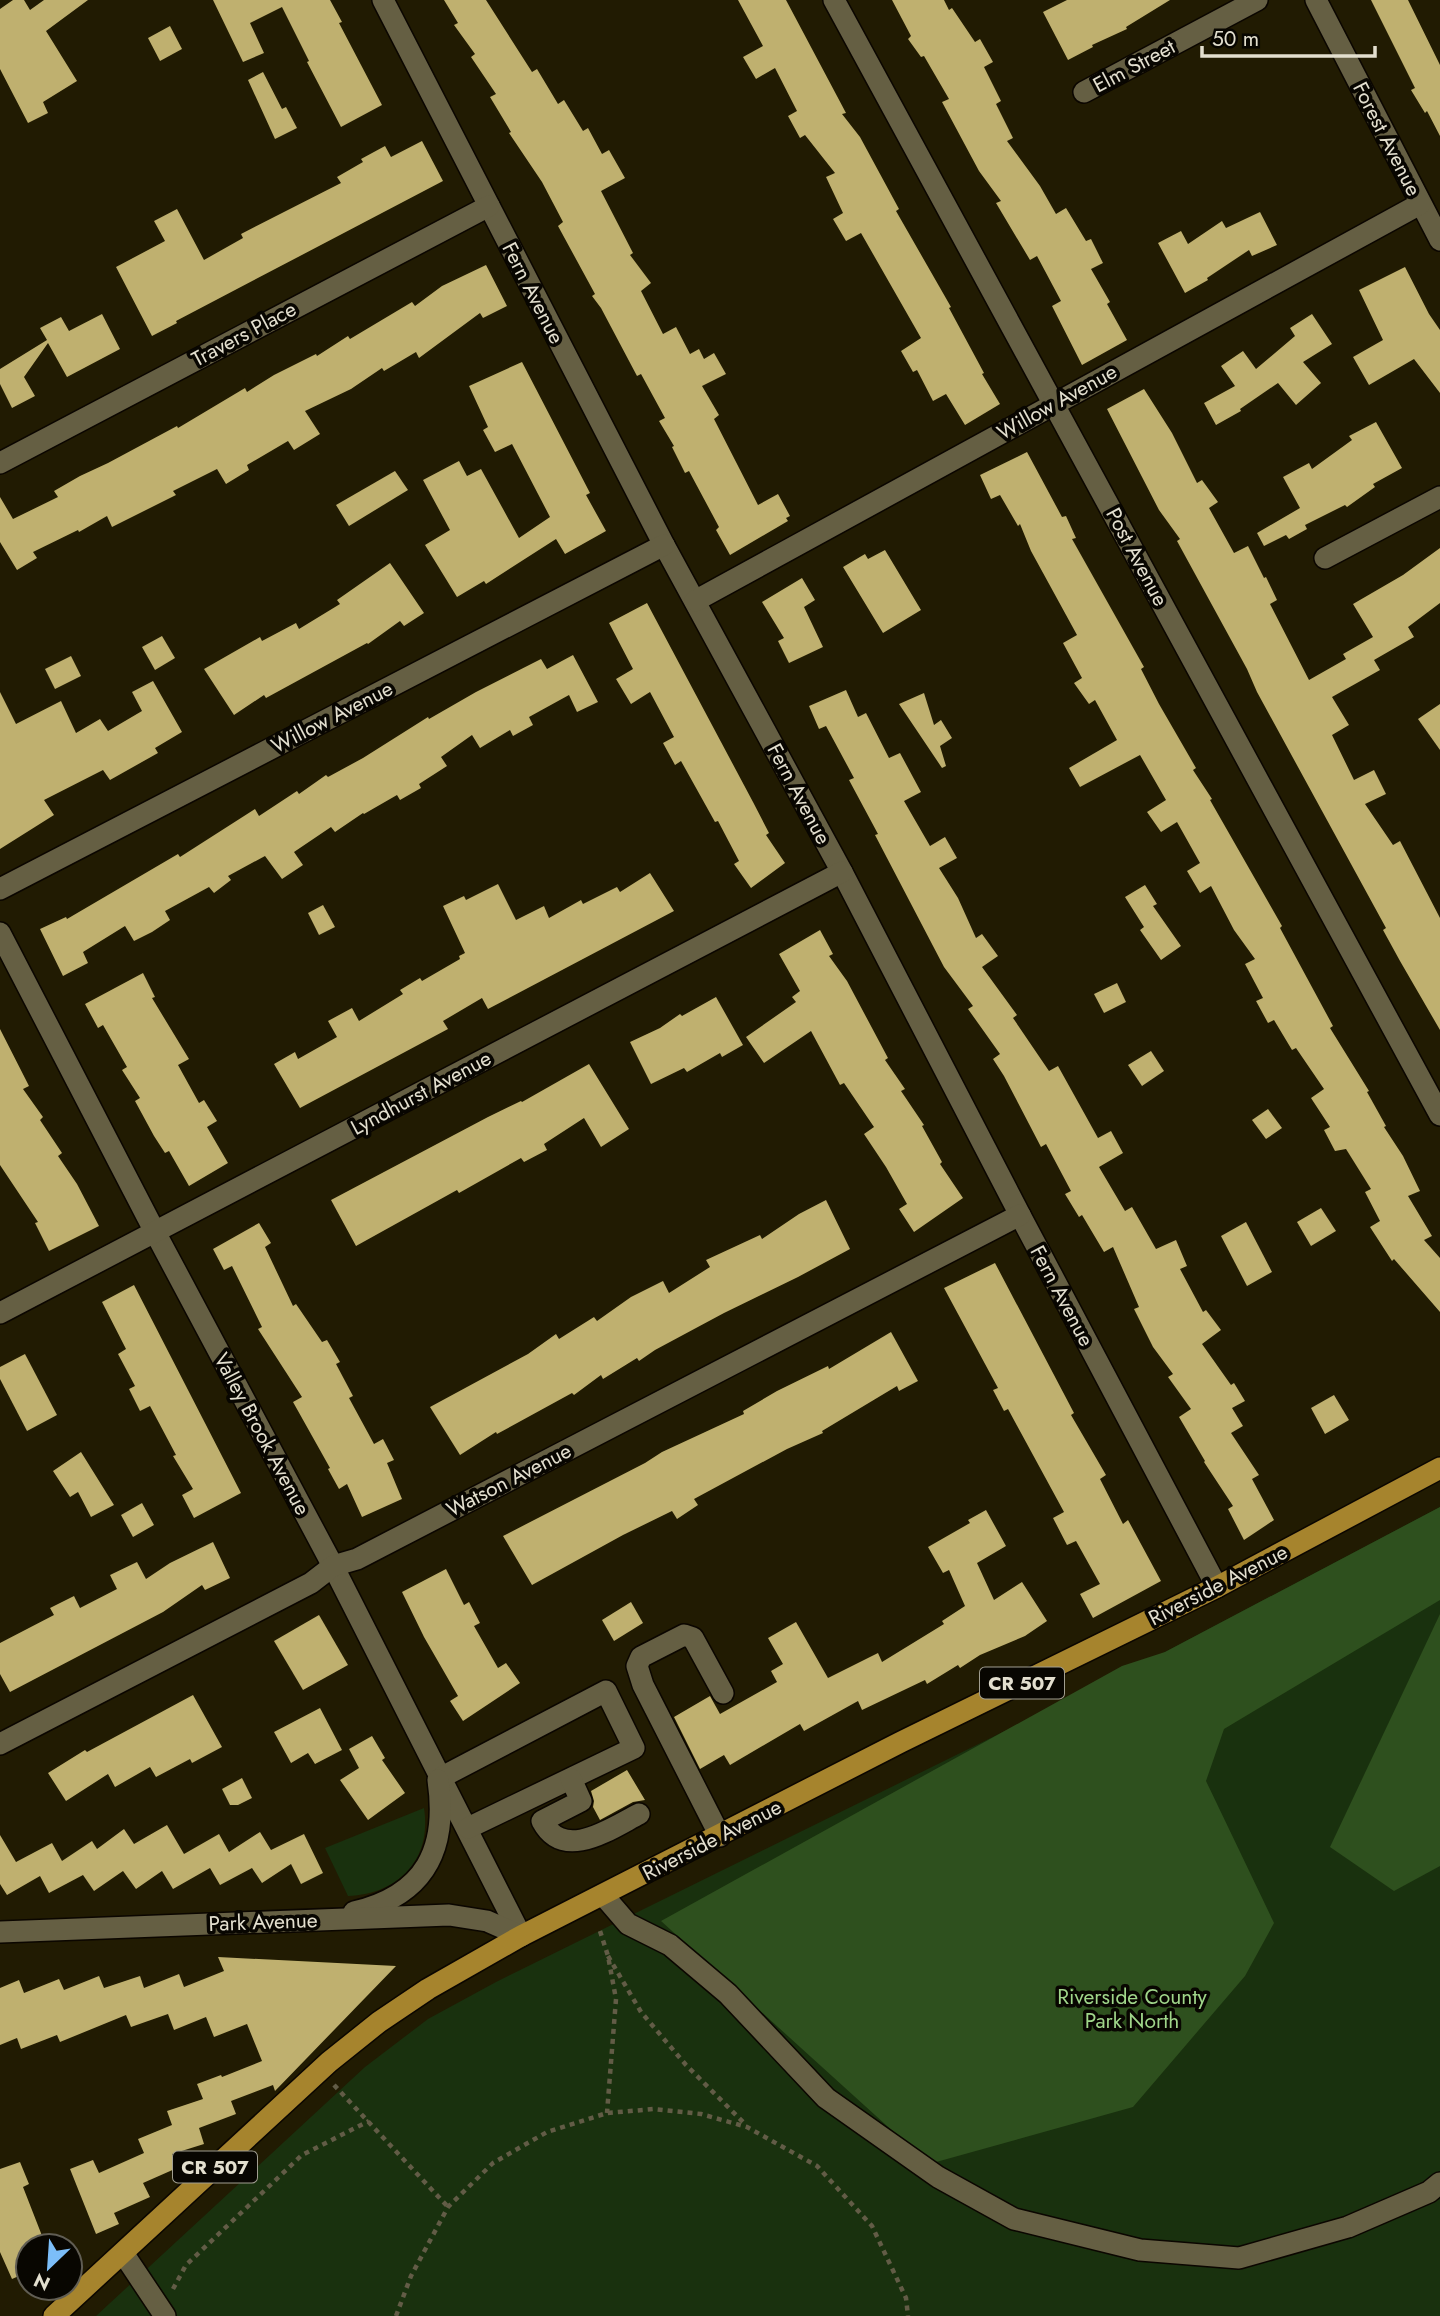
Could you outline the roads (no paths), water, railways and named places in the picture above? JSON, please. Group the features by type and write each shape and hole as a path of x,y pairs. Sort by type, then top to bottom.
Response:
{"main road":[{"name":"Riverside Avenue","path":"54,2316 320,2070 379,2022 428,1989 522,1936 901,1742 1217,1587 1440,1468"}],"street":[{"name":"Fern Avenue","path":"383,0 664,545 842,872 1217,1587"},
{"name":"Post Avenue","path":"834,0 1440,1115"},
{"name":"Elm Street","path":"1084,92 1257,0"},
{"name":"Forest Avenue","path":"1316,0 1440,240"},
{"name":"Willow Avenue","path":"695,601 1420,204"},
{"name":"Travers Place","path":"0,463 489,206"},
{"path":"1325,558 1440,497"},
{"name":"Willow Avenue","path":"0,889 664,545"},
{"name":"Lyndhurst Avenue","path":"0,1313 842,872"},
{"name":"Valley Brook Avenue","path":"0,933 333,1566 522,1936"},
{"name":"Watson Avenue","path":"0,1744 311,1583 333,1566 357,1559 1020,1215"},
{"path":"720,1836 643,1685 637,1667 641,1657 684,1636 693,1638 723,1693"},
{"path":"318,1920 372,1908 403,1891 422,1874 430,1864 438,1840 442,1803 439,1772 606,1691 634,1748 468,1828"},
{"path":"571,1779 581,1801 542,1821 548,1833 560,1840 593,1838 639,1814"},
{"path":"603,1895 628,1924 670,1945 728,1994 826,2098 938,2176 1014,2219 1140,2250 1239,2258 1348,2227 1429,2192 1440,2183"},
{"name":"Park Avenue","path":"0,1932 449,1915 486,1921 522,1936"},
{"path":"123,2253 164,2313"}],"park label":[{"name":"Riverside County Park North","path":"1132,2009"}]}
